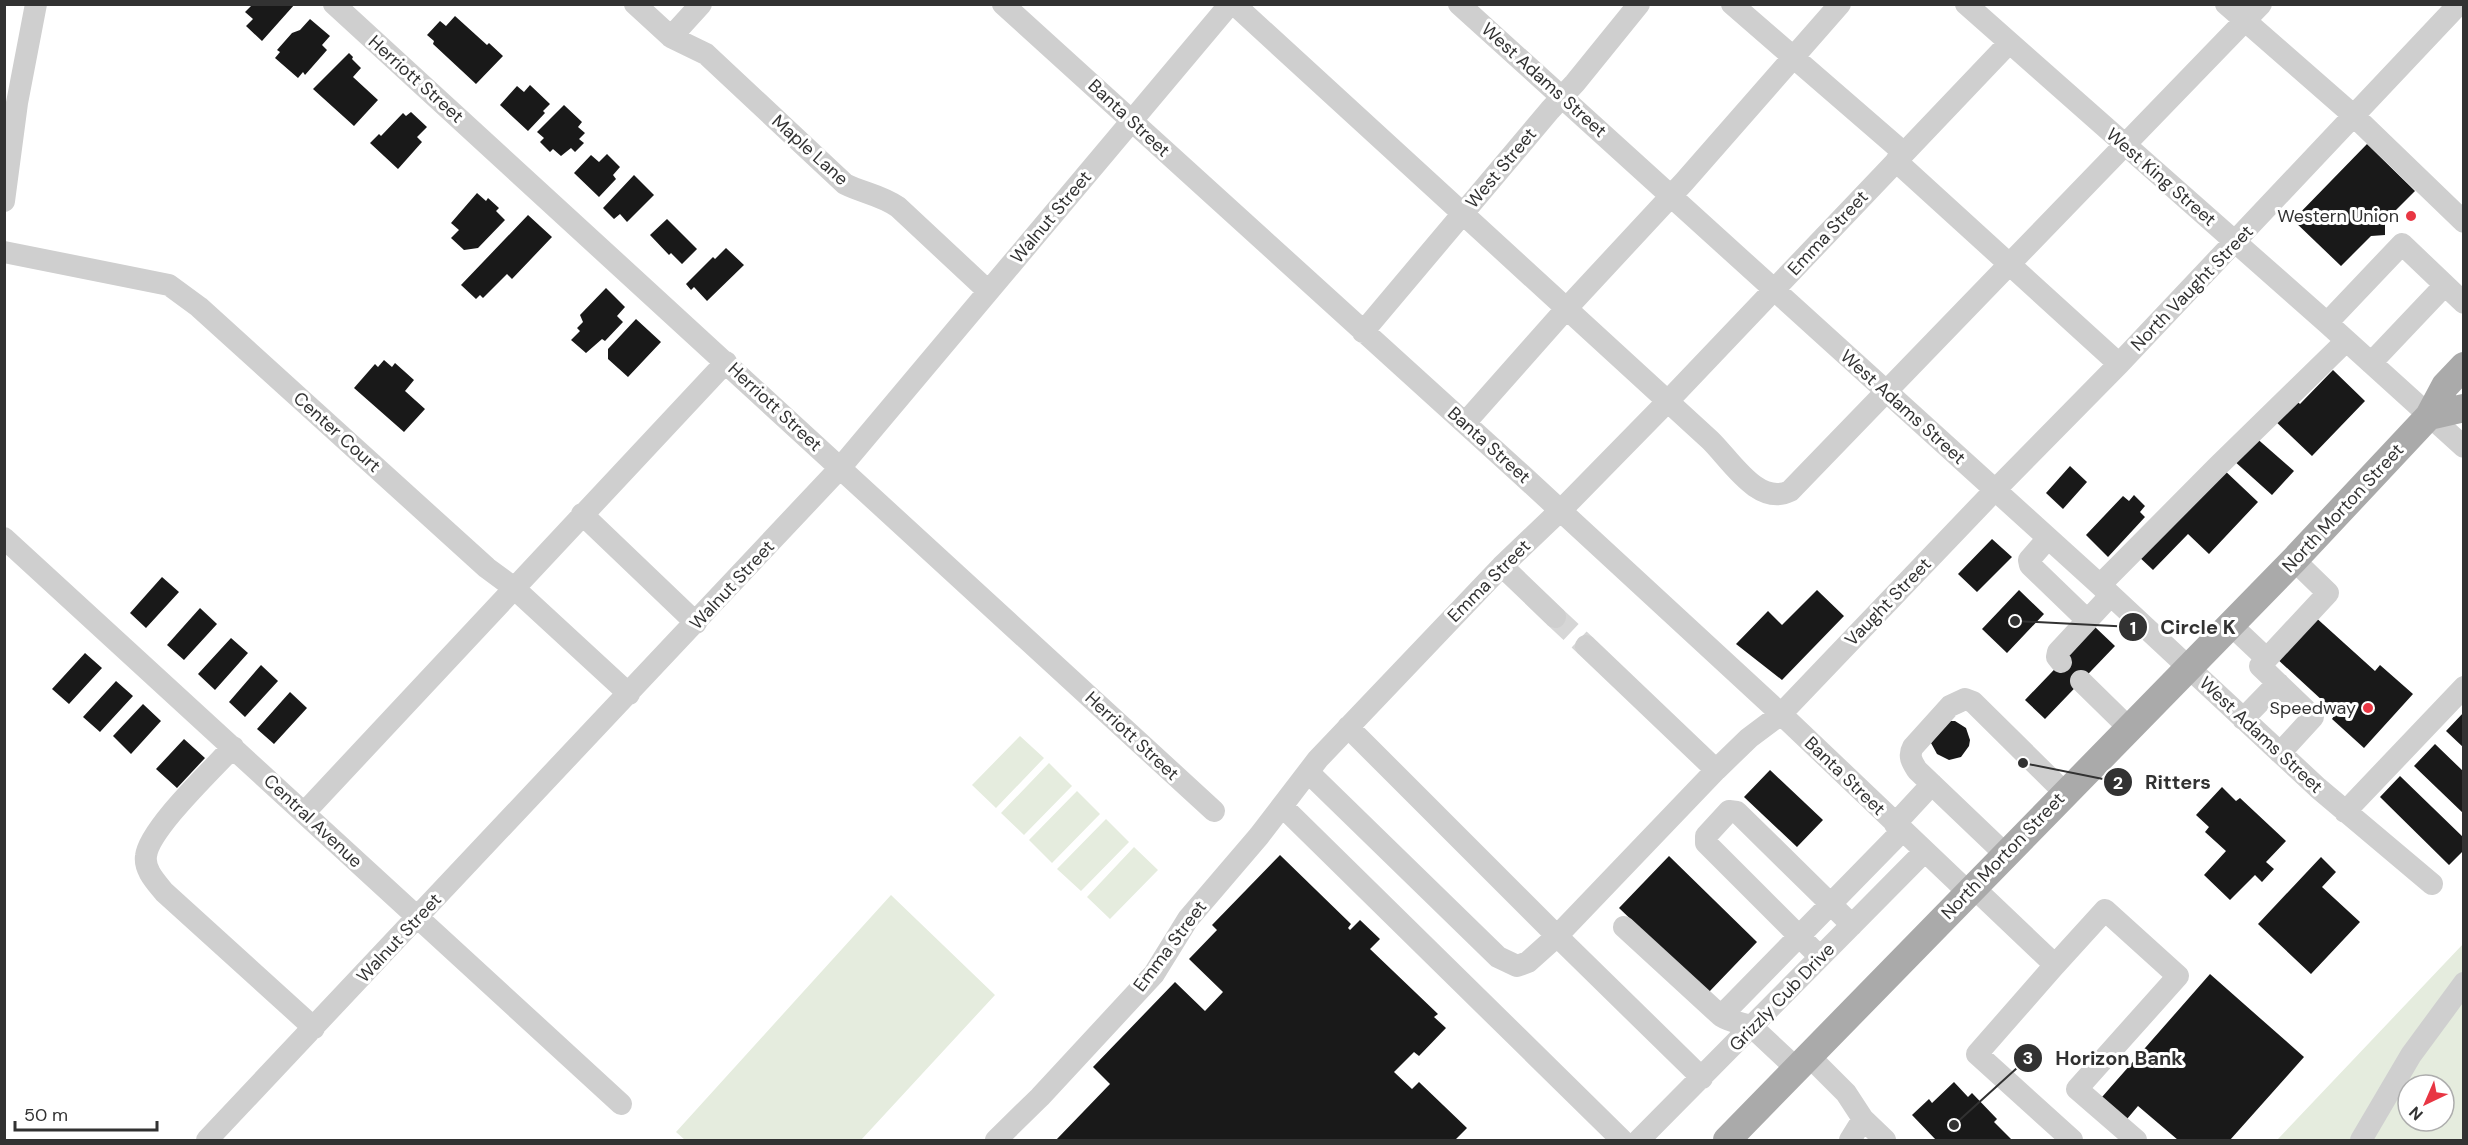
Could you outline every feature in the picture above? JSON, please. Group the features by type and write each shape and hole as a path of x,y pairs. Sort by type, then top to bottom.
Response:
{"main road":[{"name":"North Morton Street","path":"1739,1136 1803,1062 2294,560 2429,416 2445,386 2463,366"},
{"path":"2429,416 2463,408"}],"street":[{"path":"4,201 11,99 36,4"},
{"name":"Herriott Street","path":"334,4 1214,811"},
{"name":"Maple Lane","path":"635,4 670,37 706,54 845,184 859,191 885,198 898,207 988,291"},
{"path":"670,37 701,4"},
{"path":"1232,4 1668,401 1725,454 1753,486 1774,496 1790,491 2261,4"},
{"name":"Walnut Street","path":"207,1140 840,468 1232,4"},
{"name":"West Adams Street","path":"1459,4 1672,195 2345,812 2432,884"},
{"name":"West Street","path":"1363,332 1639,4"},
{"path":"1732,4 1793,57 1900,157 2008,264 2119,364"},
{"path":"1465,423 1566,309 1672,195 1840,4"},
{"name":"West King Street","path":"1966,4 2327,323 2463,447"},
{"path":"2226,4 2353,115 2463,222"},
{"name":"North Vaught Street","path":"1995,490 2119,364 2459,4"},
{"name":"Banta Street","path":"1011,7 1132,121 1465,423 1780,714 1924,852 2055,965"},
{"name":"Emma Street","path":"996,1140 1040,1097 1154,974 1188,919 1259,836 1308,772 1348,727 1502,566 1560,511 1668,401 2009,44"},
{"path":"2327,323 2402,244 2463,303"},
{"name":"Center Court","path":"4,252 169,285 199,307 487,568 514,588 629,694"},
{"path":"2371,363 2445,285"},
{"path":"2061,662 2057,657 2058,652 2087,620 2105,590 2218,466 2346,341"},
{"path":"304,813 726,362"},
{"name":"Vaught Street","path":"1308,772 1498,957 1517,966 1528,962 1557,936 1716,770 1749,738 1780,714 1995,490"},
{"path":"582,514 696,623"},
{"name":"Central Avenue","path":"4,538 621,1104"},
{"path":"2048,538 2029,560 2030,566 2087,620"},
{"path":"2280,753 2313,717 2260,666 2328,592 2294,560"},
{"path":"1502,566 1556,617"},
{"path":"2231,625 2267,658"},
{"path":"1586,646 1716,770"},
{"path":"2081,681 2129,728"},
{"path":"2243,719 2278,683"},
{"path":"2345,812 2463,687"},
{"path":"2006,854 1917,770 1911,761 1910,753 1950,706 1965,699 1973,702 2065,793"},
{"path":"1348,727 1702,1078"},
{"path":"232,747 156,832 146,856 148,871 164,892 314,1028"},
{"path":"1721,1016 1831,904 1932,784"},
{"path":"1282,806 1622,1140"},
{"path":"1820,957 1706,843 1706,836 1729,811 1737,812 1852,925"},
{"name":"Grizzly Cub Drive","path":"1639,1140 1924,852"},
{"path":"2072,1140 1977,1054 2105,910 2178,975 2078,1089 2136,1140"},
{"path":"1624,927 1721,1016 1732,1023 1743,1023 1752,1027 1846,1093 1863,1119 1885,1140"},
{"path":"2361,1140 2411,1055 2463,983"},
{"path":"1850,1140 1863,1119"}],"shaded area":[{"path":"1020,736 1044,758 996,808 972,785"},
{"path":"1049,763 1072,786 1024,835 1001,813"},
{"path":"1077,791 1100,814 1052,863 1029,840"},
{"path":"1106,819 1129,842 1081,891 1057,869"},
{"path":"1134,847 1158,870 1110,919 1087,897"},
{"path":"891,895 995,995 861,1140 685,1140 676,1132"},
{"path":"2463,944 2463,1140 2277,1140"}],"building":[{"path":"249,4 295,4 262,41 246,26 253,19 245,12 251,6"},
{"path":"455,16 503,56 476,84 433,44 434,41 427,35 440,21 446,26"},
{"path":"310,19 330,36 322,45 327,50 305,75 303,72 298,78 275,58 280,52 277,50 292,33 300,30"},
{"path":"349,53 361,68 353,77 378,100 354,126 313,89"},
{"path":"530,85 550,104 543,111 545,113 528,131 500,105 517,86 524,92"},
{"path":"564,105 582,122 578,127 585,133 579,139 584,143 575,152 571,148 561,156 553,149 550,152 540,142 544,138 537,132"},
{"path":"411,112 427,127 417,137 422,142 398,169 370,143 379,134 381,136 403,113 406,116"},
{"path":"2367,144 2415,191 2385,221 2385,235 2371,236 2341,266 2293,220"},
{"path":"607,154 620,167 613,175 616,179 599,197 574,173 591,155 599,162"},
{"path":"634,175 654,195 627,222 620,214 614,219 603,208"},
{"path":"477,193 486,201 488,198 499,208 496,211 505,220 478,248 464,250 451,238 459,230 451,223"},
{"path":"528,215 552,237 512,279 507,274 483,298 480,295 476,299 461,285"},
{"path":"667,219 697,249 682,264 671,253 669,255 650,235"},
{"path":"726,248 744,265 707,301 694,287 691,290 686,284 713,257 715,259"},
{"path":"606,288 625,307 617,316 623,322 605,341 602,339 586,353 571,340 580,331 577,328 583,322 580,315"},
{"path":"636,319 661,342 628,377 608,359 608,349"},
{"path":"384,360 392,367 395,363 414,380 405,391 425,409 404,432 354,388 375,364 378,367"},
{"path":"2333,370 2365,401 2312,456 2272,418 2292,397 2300,404"},
{"path":"2254,436 2294,471 2272,495 2233,460"},
{"path":"2070,466 2087,482 2063,509 2046,493"},
{"path":"2222,468 2258,502 2209,554 2188,534 2153,570 2136,554"},
{"path":"2134,495 2145,506 2140,512 2145,517 2108,557 2086,535 2123,496 2129,501"},
{"path":"1992,539 2012,557 1977,592 1958,574"},
{"path":"162,577 179,592 146,628 130,613"},
{"path":"1817,590 1844,616 1782,680 1736,644 1768,611 1782,625"},
{"path":"2019,590 2044,614 2007,653 1982,629"},
{"path":"200,608 217,624 184,660 167,645"},
{"path":"2313,615 2375,671 2380,665 2413,694 2364,748 2332,719 2336,713 2275,657"},
{"path":"2095,627 2115,646 2045,719 2025,700"},
{"path":"231,638 248,653 215,690 198,674"},
{"path":"85,653 102,668 69,704 52,689"},
{"path":"261,665 278,681 245,717 229,702"},
{"path":"116,681 133,696 100,732 83,717"},
{"path":"290,692 307,708 274,744 257,729"},
{"path":"143,704 161,721 131,754 113,736"},
{"path":"2464,712 2464,748 2446,731"},
{"path":"1949,721 1955,721 1966,728 1970,740 1969,746 1961,757 1949,760 1937,754 1931,743"},
{"path":"184,739 205,758 177,788 156,769"},
{"path":"2435,744 2464,772 2464,814 2414,766"},
{"path":"1770,770 1823,820 1797,847 1744,797"},
{"path":"2400,776 2464,838 2464,850 2449,865 2380,797"},
{"path":"2222,787 2236,801 2240,798 2286,841 2266,862 2274,869 2262,882 2255,875 2230,900 2204,875 2226,851 2205,832 2209,827 2196,815"},
{"path":"1280,855 1351,924 1348,928 1350,930 1360,920 1380,939 1370,949 1438,1014 1434,1017 1446,1028 1419,1056 1414,1052 1394,1072 1412,1089 1419,1082 1467,1128 1455,1140 1056,1140 1110,1084 1093,1067 1175,982 1205,1011 1223,992 1189,959 1217,930 1212,925"},
{"path":"1669,856 1757,942 1708,993 1619,908"},
{"path":"2321,857 2336,872 2322,887 2360,922 2311,974 2258,924"},
{"path":"2210,974 2304,1057 2230,1140 2178,1140 2138,1106 2127,1119 2102,1097"},
{"path":"1954,1082 1968,1097 1972,1093 1997,1119 1994,1122 2012,1140 1936,1140 1912,1115 1929,1099 1932,1103"}],"tunnel":[{"path":"1555,617 1586,646"}],"place":[{"name":"Western Union","path":"2411,216"},
{"name":"Circle K","path":"2015,621"},
{"name":"Speedway","path":"2368,708"},
{"name":"Ritters","path":"2023,763"},
{"name":"Horizon Bank","path":"1954,1125"}]}
